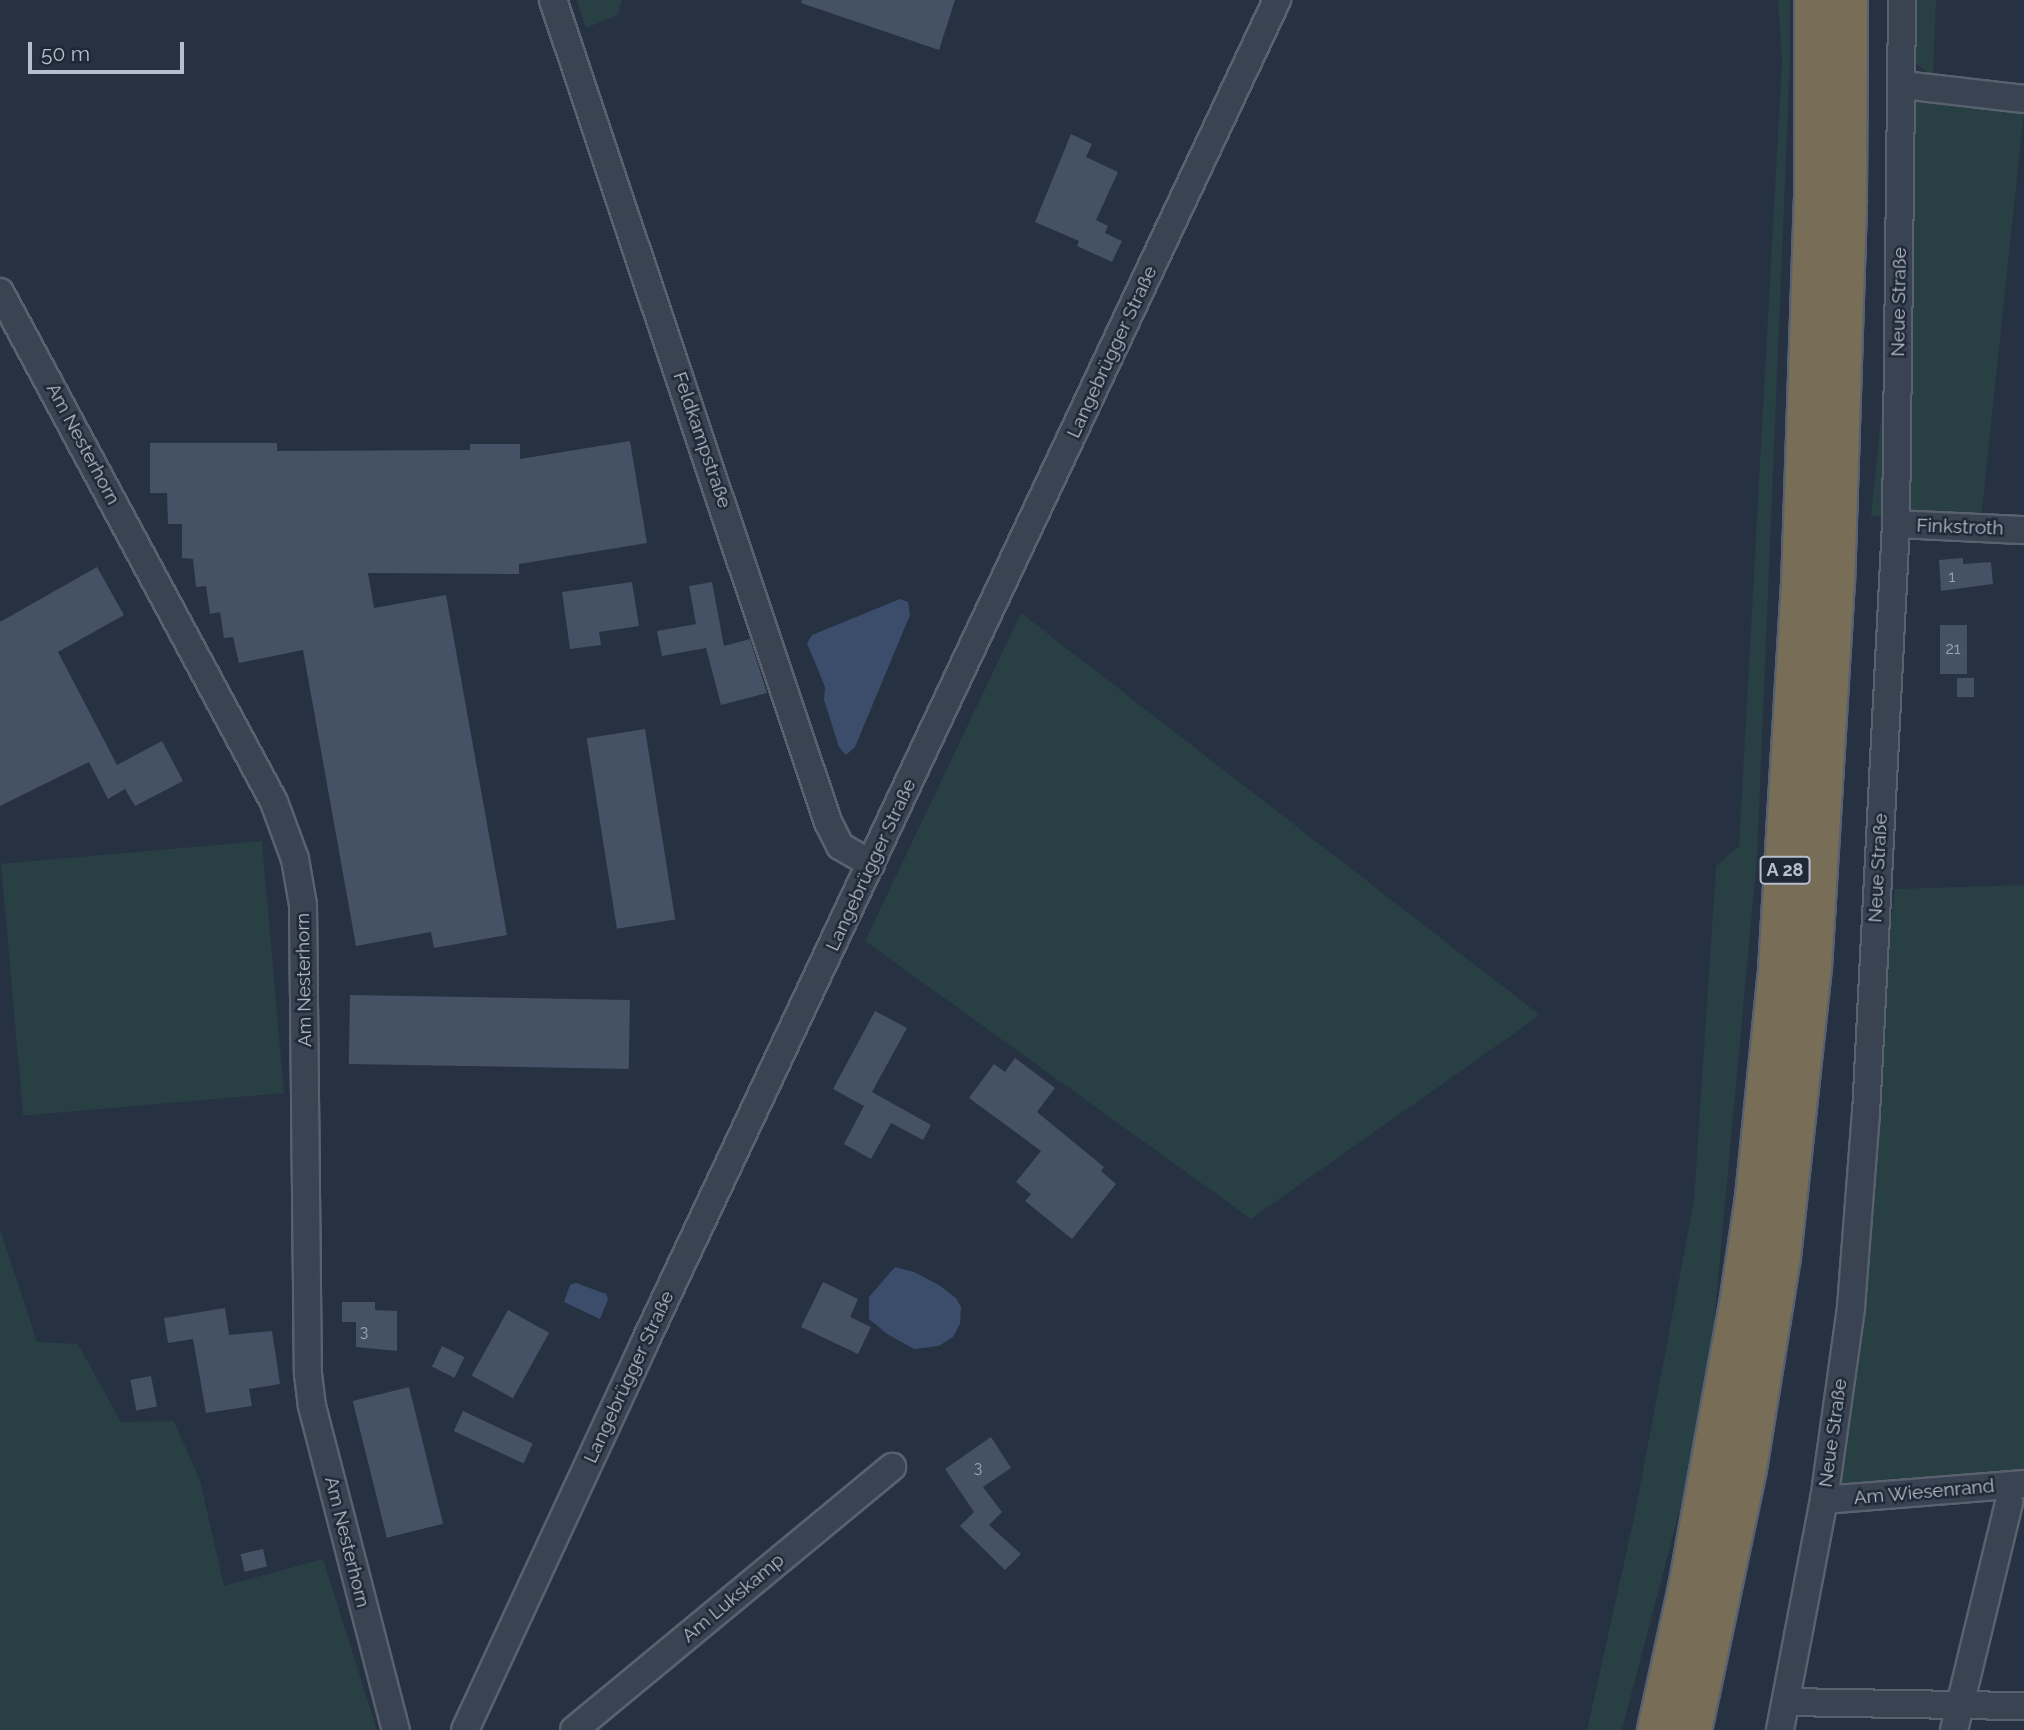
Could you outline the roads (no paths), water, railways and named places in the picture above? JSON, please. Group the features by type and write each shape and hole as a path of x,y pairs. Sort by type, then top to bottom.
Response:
{"highway":[{"name":"A 28","path":"1657,1730 1688,1588 1738,1311 1755,1197 1777,970 1792,769 1802,546 1814,200 1814,0"},
{"name":"A 28","path":"1692,1730 1747,1469 1781,1257 1812,968 1836,572 1847,198 1848,0"}],"street":[{"name":"Feldkampstraße","path":"553,0 828,822 840,846 871,864"},
{"name":"Langebrügger Straße","path":"465,1730 644,1344 1278,0"},
{"name":"Neue Straße","path":"1780,1730 1824,1500 1851,1307 1866,1114 1896,524 1902,0"},
{"path":"1903,85 2024,99"},
{"name":"Am Nesterhorn","path":"0,292 274,802 295,859 303,905 308,1374 312,1406 396,1730"},
{"name":"Finkstroth","path":"1896,524 2024,530"},
{"name":"Am Lukskamp","path":"574,1730 892,1466"},
{"path":"1955,1719 2017,1493"},
{"name":"Am Wiesenrand","path":"1824,1500 2017,1493"},
{"path":"1787,1702 1955,1719 2024,1706"}],"water":[{"path":"900,599 908,602 910,615 855,747 846,755 839,747 824,700 825,687 807,643 812,635"},
{"path":"895,1267 914,1272 939,1285 956,1298 961,1307 960,1324 953,1337 939,1346 914,1349 887,1334 869,1319 869,1297"},
{"path":"576,1283 606,1294 608,1299 600,1319 564,1302 570,1285"}]}
